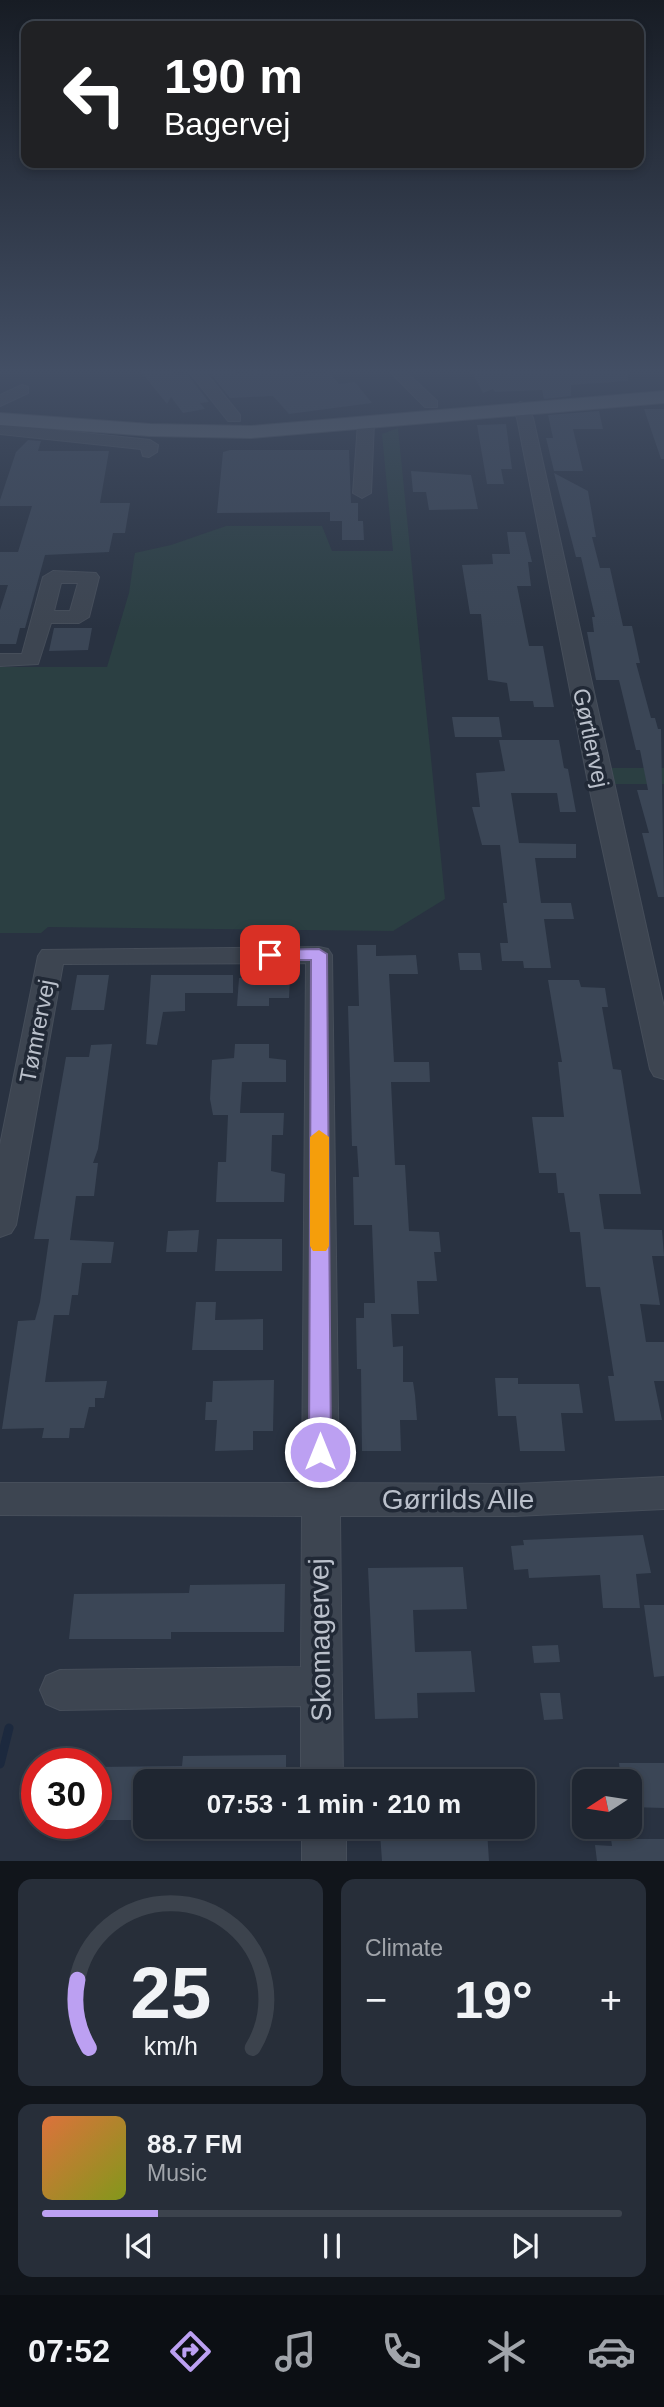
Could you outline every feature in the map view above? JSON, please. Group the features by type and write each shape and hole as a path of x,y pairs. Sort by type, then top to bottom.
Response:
{"street":[{"path":"362,493 364,455"},
{"name":"Gørtlervej","path":"533,455 664,1069"},
{"name":"Skomagervej","path":"172,955 319,954 322,1769"},
{"name":"Tømrervej","path":"0,1225 51,956 172,955"},
{"name":"Gørrilds Alle","path":"0,1499 515,1500 664,1493"},
{"path":"60,1690 320,1686"},
{"path":"324,1839 324,1861"}],"lane":[{"path":"0,660 31,660 43,617"}],"green space":[{"path":"384,455 401,455 445,899 393,931 48,927 41,933 0,933 0,667 107,667 129,593 135,553 171,545 226,526 322,526 332,551 393,551"},
{"path":"611,768 664,768 664,784 614,784"}],"building":[{"path":"15,455 108,455 100,503 130,503 125,533 113,533 109,552 45,555 25,628 20,628 16,644 0,644 0,610 8,585 0,585 0,552 18,552 32,506 0,506"},
{"path":"223,455 349,455 351,503 358,503 358,521 363,521 364,540 342,540 342,521 330,521 330,512 217,513"},
{"path":"482,455 510,455 512,469 501,469 504,484 487,484"},
{"path":"550,455 579,455 583,471 554,471"},
{"path":"411,471 471,475 478,509 429,510 426,492 413,492"},
{"path":"554,473 588,491 596,537 592,537 600,568 610,568 623,626 632,626 640,663 636,663 651,718 655,718 658,729 661,729 664,897 658,897 642,833 649,833 637,790 648,790 640,750 636,750 619,680 596,680 587,632 594,632 592,617 595,617 581,557 576,557"},
{"path":"507,532 525,532 532,562 528,562 531,586 517,586 529,646 543,646 554,707 534,707 533,701 510,701 507,683 488,680 481,614 470,614 462,565 493,564 492,554 510,554"},
{"path":"54,628 92,628 88,650 49,651"},
{"path":"452,717 499,717 502,737 455,737"},
{"path":"499,740 559,740 564,768 568,769 576,812 560,812 557,793 511,793 519,843 576,844 576,858 535,858 541,903 571,903 574,919 544,919 551,968 524,968 523,961 502,961 500,943 508,943 503,903 507,903 500,845 482,845 472,807 480,807 476,773 505,771"},
{"path":"357,945 376,945 376,956 416,955 418,974 389,974 394,1062 429,1062 430,1082 391,1082 395,1165 405,1165 409,1231 439,1232 441,1252 434,1252 437,1281 417,1281 419,1314 391,1314 393,1347 403,1346 403,1382 413,1382 417,1420 400,1420 401,1451 362,1451 361,1369 357,1369 356,1318 364,1318 364,1303 375,1303 372,1225 354,1225 353,1177 359,1177 357,1146 352,1146 348,1006 359,1006"},
{"path":"458,953 480,953 482,970 460,970"},
{"path":"77,975 109,975 104,1010 71,1010"},
{"path":"151,975 233,975 233,993 185,993 185,1011 163,1012 157,1045 146,1044"},
{"path":"290,977 289,998 269,998 269,1006 237,1006 239,978"},
{"path":"548,980 579,980 581,987 605,988 608,1007 602,1007 613,1069 621,1070 641,1194 599,1194 604,1229 662,1230 664,1256 652,1256 660,1305 640,1304 646,1342 664,1342 664,1381 654,1381 662,1420 615,1421 608,1376 614,1376 600,1287 586,1287 580,1232 570,1232 564,1193 558,1193 556,1173 539,1173 532,1117 564,1117 558,1062 562,1062"},
{"path":"112,1044 98,1149 93,1163 98,1163 94,1196 76,1196 70,1240 114,1242 111,1263 82,1263 78,1295 72,1295 69,1315 54,1315 45,1382 107,1381 104,1398 95,1398 95,1407 89,1407 84,1428 70,1428 69,1438 42,1438 44,1428 2,1429 18,1321 35,1320 40,1302 49,1239 34,1239 66,1057 89,1057 91,1045"},
{"path":"235,1044 269,1044 269,1058 286,1060 286,1082 242,1082 240,1113 284,1113 283,1135 272,1135 271,1171 285,1174 284,1202 216,1202 218,1162 226,1162 228,1115 213,1115 210,1099 212,1060 234,1058"},
{"path":"199,1230 197,1252 166,1252 168,1231"},
{"path":"217,1239 282,1239 282,1271 215,1271"},
{"path":"196,1302 216,1302 215,1320 263,1319 263,1350 192,1350"},
{"path":"495,1378 518,1378 518,1384 579,1384 583,1413 561,1413 565,1451 520,1451 516,1416 498,1416"},
{"path":"274,1380 273,1431 253,1431 253,1450 215,1451 217,1420 205,1420 206,1402 212,1402 213,1381"},
{"path":"643,1535 651,1573 636,1574 640,1608 603,1608 600,1575 529,1578 528,1569 514,1570 511,1546 524,1545 523,1540"},
{"path":"463,1567 467,1609 413,1610 415,1652 471,1651 475,1692 417,1693 418,1718 375,1719 368,1568"},
{"path":"285,1584 284,1632 171,1632 171,1639 69,1639 74,1594 189,1593 190,1585"},
{"path":"644,1605 664,1605 664,1676 654,1677"},
{"path":"558,1645 560,1662 534,1663 532,1646"},
{"path":"540,1693 560,1693 563,1719 544,1720"},
{"path":"286,1755 286,1769 133,1769 133,1820 112,1820 112,1767 182,1766 183,1756"},
{"path":"619,1763 664,1763 664,1808 642,1807 642,1769 620,1769"},
{"path":"380,1839 488,1839 489,1861 382,1861"},
{"path":"611,1839 664,1839 664,1861 597,1861 595,1845 612,1846"}],"waterway":[{"path":"0,1764 9,1728"}],"slow traffic":[{"path":"319,1137 320,1246"}],"route":[{"path":"270,955 319,954 320,1452"}]}
